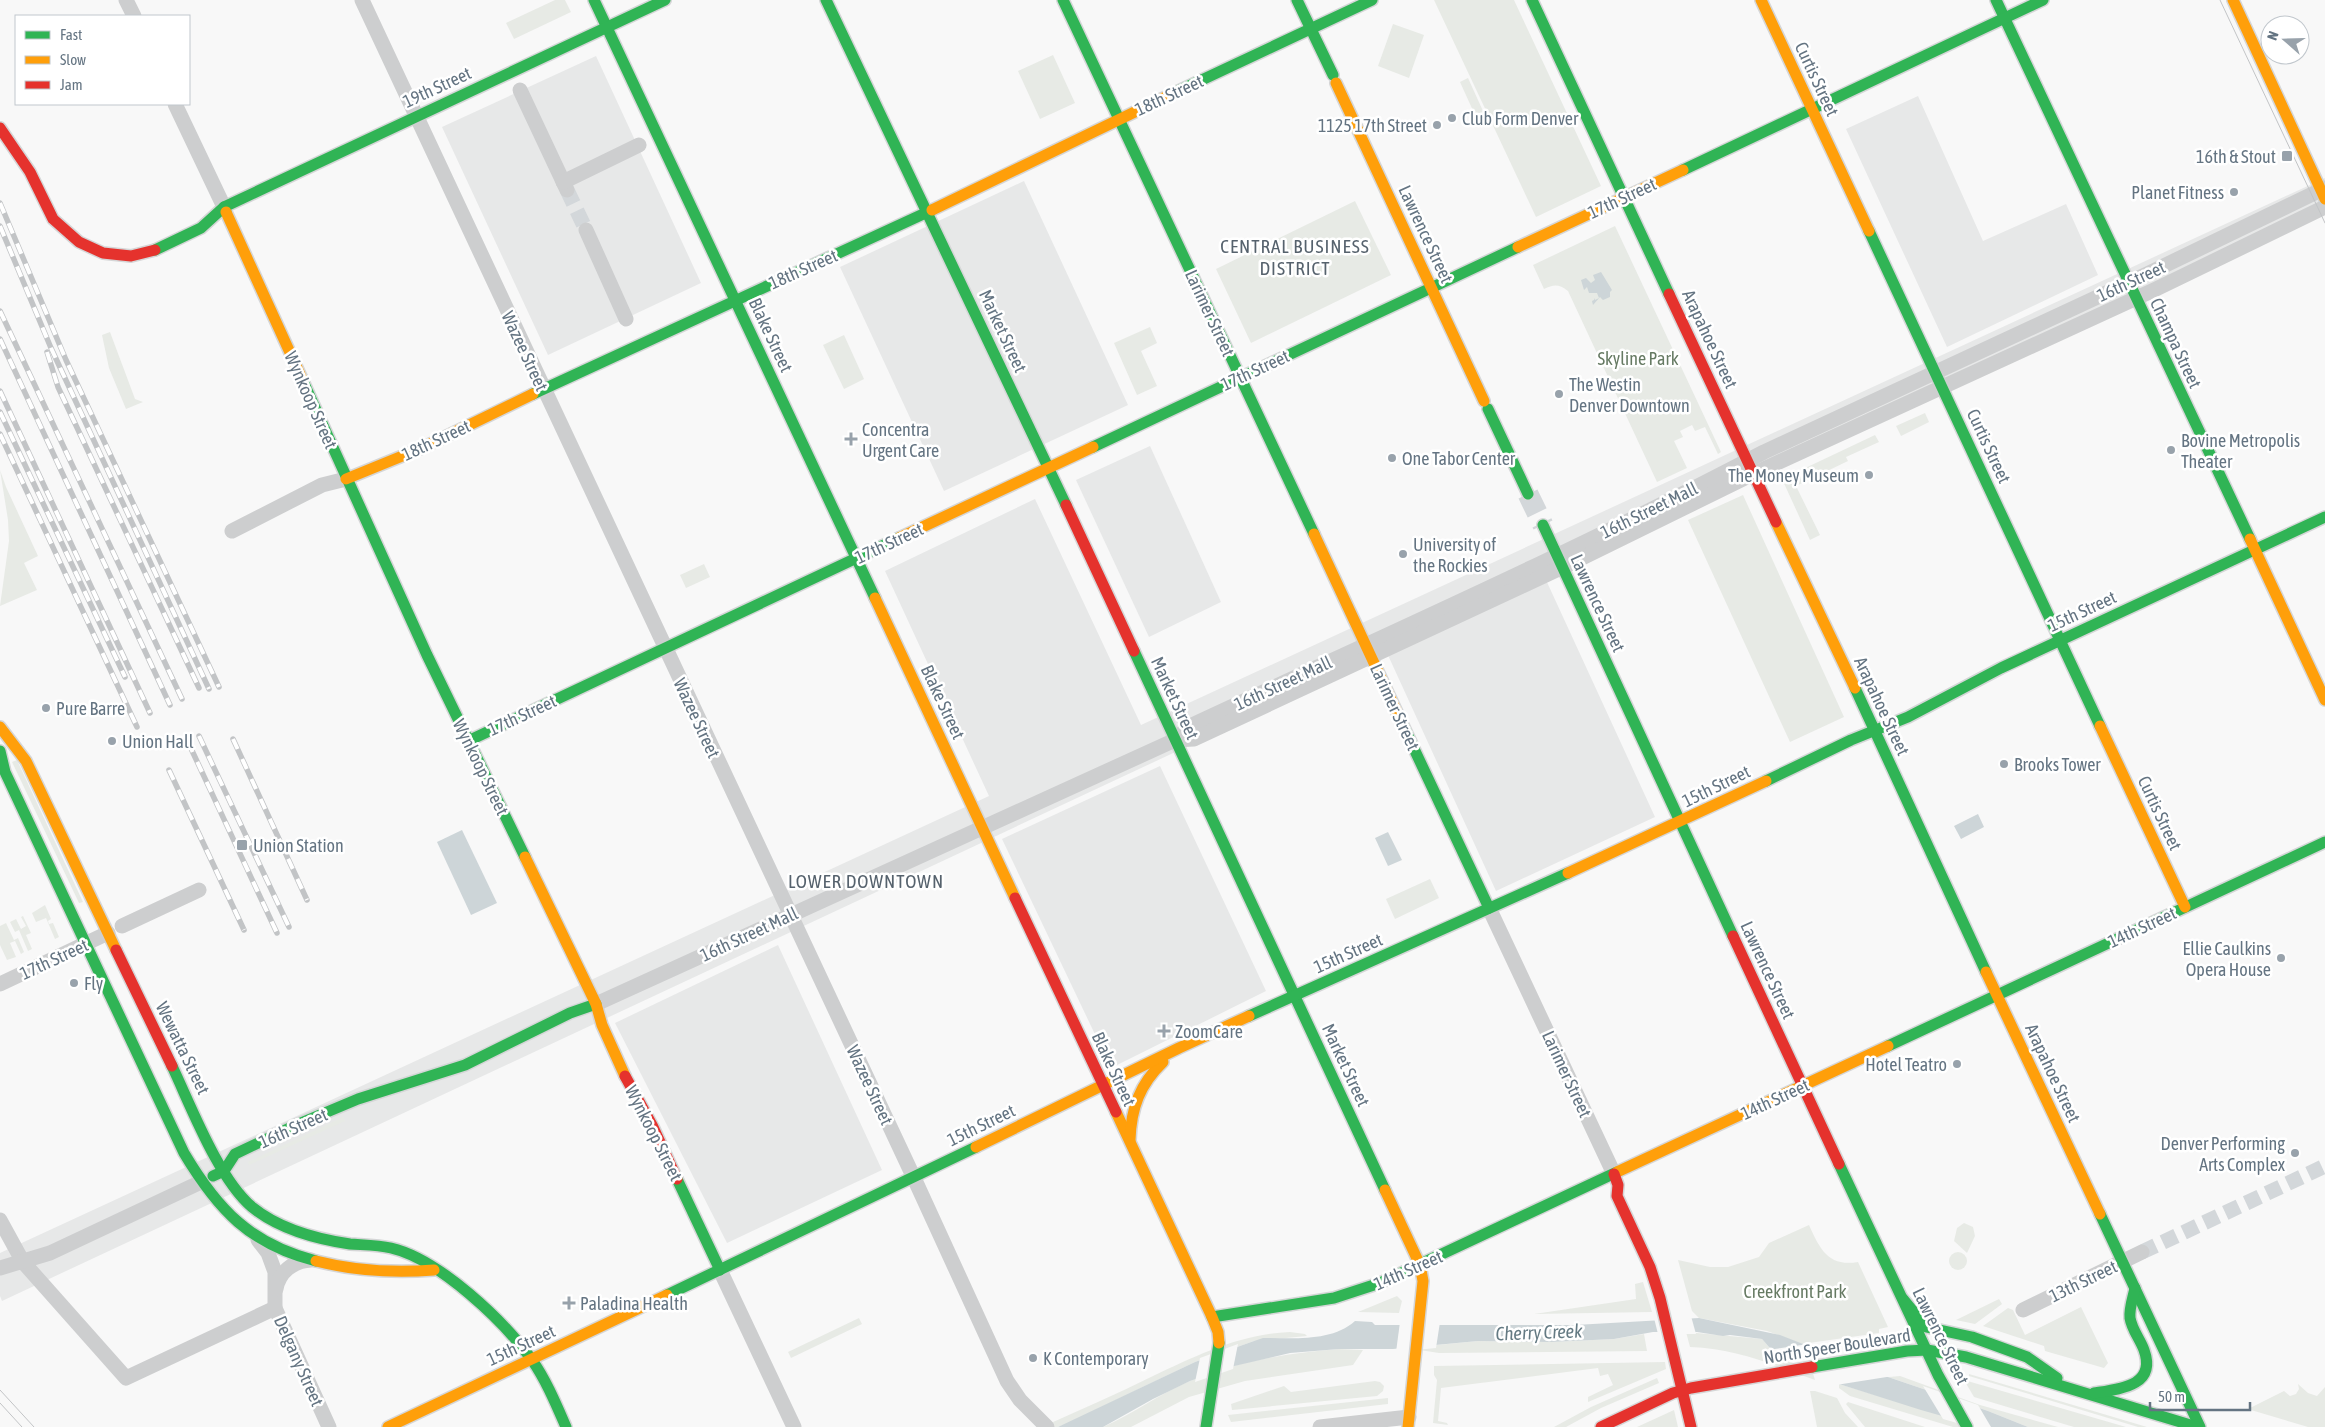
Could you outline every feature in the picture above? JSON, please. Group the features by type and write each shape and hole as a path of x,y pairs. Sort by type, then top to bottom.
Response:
{"main road":[{"name":"Blake Street","path":"594,0 1212,1317 1219,1336 1219,1349 1207,1423"},
{"name":"19th Street","path":"0,128 30,172 53,218 79,242 103,253 131,256 150,253 168,246 201,228 224,207 665,0"},
{"name":"Market Street","path":"826,0 1048,468 1420,1265 1423,1281 1421,1308 1408,1422"},
{"name":"Larimer Street","path":"1063,0 1489,908"},
{"name":"Lawrence Street","path":"1297,0 1528,494"},
{"name":"18th Street","path":"346,479 366,473 440,439 543,389 970,192 1118,119 1372,0"},
{"name":"Arapahoe Street","path":"1532,0 1750,468 1876,730 1919,829 2135,1288 2198,1427"},
{"name":"Curtis Street","path":"1761,0 2185,907"},
{"name":"Champa Street","path":"1996,0 2325,700"},
{"name":"17th Street","path":"468,741 2043,0"},
{"path":"2233,0 2324,192"},
{"name":"Wynkoop Street","path":"224,207 346,479 468,741 596,1004 602,1025 635,1097 653,1127 720,1270"},
{"name":"15th Street","path":"388,1427 914,1178 1178,1048 1680,822 1851,740 1876,730 2060,640 2325,518"},
{"name":"Lawrence Street","path":"1542,525 1802,1086 1928,1352 1967,1427"},
{"name":"Wewatta Street","path":"0,727 26,761 208,1142 237,1190 261,1213 286,1227 322,1239 399,1250 434,1270 472,1296 531,1360 544,1379 566,1427"},
{"path":"0,752 4,772 184,1153 201,1182 229,1216 249,1232 287,1252 315,1260 393,1272 434,1270"},
{"name":"14th Street","path":"1212,1317 1342,1296 1380,1283 2325,842"},
{"name":"16th Street","path":"201,1182 224,1171 235,1154 296,1125 358,1099 465,1065 570,1013 596,1004"},
{"path":"1130,1145 1131,1115 1139,1091 1152,1073 1178,1048"},
{"name":"Larimer Street","path":"1614,1174 1618,1185 1617,1196 1650,1267 1660,1298 1691,1427"},
{"path":"2088,1394 2129,1387 2144,1377 2147,1370 2145,1351 2130,1320 2135,1288"},
{"path":"1903,1299 1926,1327 1972,1337 2027,1357 2072,1389"},
{"name":"North Speer Boulevard","path":"1601,1427 1682,1390 1907,1351 1966,1357 2198,1427"}],"street":[{"path":"126,0 134,15"},
{"name":"Wazee Street","path":"362,0 664,649 914,1178 1000,1368 1012,1390 1030,1412 1046,1427"},
{"path":"520,90 565,186 639,145"},
{"name":"Wynkoop Street","path":"175,105 224,207"},
{"name":"16th Street","path":"1936,372 2324,192"},
{"name":"16th Street","path":"1943,389 2325,207"},
{"path":"586,230 626,319"},
{"name":"16th Street Mall","path":"596,1004 1175,740 1188,727 1368,650 1559,561 1750,468 1936,372"},
{"name":"16th Street Mall","path":"1750,468 1943,389"},
{"name":"18th Street","path":"232,531 322,485 346,479"},
{"path":"122,926 200,890"},
{"name":"Larimer Street","path":"1489,908 1614,1174"},
{"name":"17th Street","path":"0,984 108,933"},
{"name":"16th Street","path":"0,1268 50,1253 201,1182"},
{"path":"0,1220 23,1262 126,1378 275,1301"},
{"name":"Delgany Street","path":"249,1232 263,1245 272,1262 276,1282 275,1301 329,1427"},
{"name":"13th Street","path":"2023,1310 2142,1252"},
{"path":"0,1258 23,1262"},
{"name":"Delgany Street","path":"275,1301 280,1278 291,1266 306,1260 315,1260"},
{"name":"Wynkoop Street","path":"720,1270 794,1427"},
{"path":"1320,1427 1408,1422"}],"shaded area":[{"path":"596,56 701,283 548,355 442,127"},
{"path":"1918,96 1983,241 2066,204 2098,275 1947,347 1846,129"},
{"path":"2325,178 2325,214 1417,639 1546,580 1655,817 1496,891 1387,653 2,1301 0,1296 0,1253 989,796 885,571 1035,499 1141,725"},
{"path":"1024,181 1128,405 944,491 840,267"},
{"path":"1150,446 1221,602 1149,637 1076,480"},
{"path":"1160,766 1266,991 1111,1068 1002,839"},
{"path":"778,945 882,1170 727,1243 615,1023"}],"green space":[{"path":"555,0 565,0 571,12 514,39 506,23"},
{"path":"1434,0 1514,0 1601,186 1536,217"},
{"path":"1393,24 1424,35 1409,78 1378,66"},
{"path":"1053,55 1075,103 1040,119 1018,71"},
{"path":"1468,78 1488,122 1480,126 1460,82"},
{"path":"1355,201 1391,275 1251,343 1216,269"},
{"name":"Skyline Park","path":"1615,226 1721,452 1718,454 1705,427 1695,431 1692,425 1680,431 1683,437 1674,441 1687,468 1657,482 1568,291 1556,286 1544,289 1533,265"},
{"path":"1150,327 1157,343 1141,351 1157,386 1137,395 1114,343"},
{"path":"110,332 135,399 143,402 126,409 109,368 102,335"},
{"path":"844,335 864,379 844,389 823,345"},
{"path":"1925,413 1929,422 1901,436 1896,426"},
{"path":"1875,435 1879,442 1846,457 1848,461 1796,486 1820,535 1810,540 1782,479"},
{"path":"0,470 38,556 24,563 37,590 0,606 9,541 8,520"},
{"path":"1743,495 1844,717 1790,742 1688,520"},
{"path":"704,564 710,577 686,588 680,575"},
{"path":"17,760 83,902 79,903 12,762"},
{"path":"1430,879 1439,898 1395,919 1386,899"},
{"path":"45,905 51,919 48,921 49,924 53,923 59,937 55,939 46,918 36,922 32,913"},
{"path":"23,916 31,933 26,935 32,949 28,951 19,930 15,932 10,922 16,919 21,929 26,926 21,917"},
{"path":"6,923 14,940 18,938 24,952 21,954 15,941 10,943 16,957 7,960 0,945 0,926"},
{"path":"343,1117 345,1121 249,1165 248,1162"},
{"path":"1964,1223 1973,1227 1975,1236 1967,1253 1954,1241 1957,1228"},
{"name":"Creekfront Park","path":"1809,1225 1821,1249 1832,1259 1839,1262 1858,1262 1888,1327 1879,1329 1879,1333 1802,1344 1767,1331 1699,1318 1692,1311 1678,1260 1710,1267 1728,1267 1759,1257 1769,1243"},
{"path":"1954,1252 1962,1252 1967,1257 1965,1268 1954,1270 1949,1265 1949,1257"},
{"path":"1643,1282 1652,1312 1534,1314 1636,1299 1635,1284"},
{"path":"1397,1296 1402,1301 1399,1313 1358,1312"},
{"path":"1999,1299 2002,1304 1975,1324 1956,1320"},
{"path":"2081,1307 2108,1363 2104,1368 2045,1351 2044,1346 1983,1326 2008,1308 2013,1310 2025,1335"},
{"path":"859,1318 862,1324 791,1358 788,1352"},
{"path":"1290,1332 1307,1336 1254,1341 1195,1362 1066,1424 1058,1427 1042,1427 1220,1347 1254,1337"},
{"path":"1686,1332 1762,1339 1769,1347 1812,1370 1815,1380 1739,1354 1690,1347"},
{"path":"1644,1334 1647,1351 1439,1353 1407,1348 1478,1341 1551,1342 1614,1339"},
{"path":"1339,1349 1363,1350 1353,1365 1245,1381 1189,1397 1131,1427 1103,1427 1179,1386 1226,1368 1263,1359"},
{"path":"1665,1362 1666,1369 1588,1402 1588,1397 1613,1385 1608,1374 1600,1376 1598,1368 1441,1388 1438,1421 1448,1425 1433,1423 1437,1380 1434,1375 1434,1366"},
{"path":"1969,1374 2147,1427 2138,1427 1969,1376"},
{"path":"1900,1376 1980,1405 2058,1427 2028,1427 1988,1411 1888,1377"},
{"path":"1657,1378 1659,1383 1601,1408 1566,1427 1554,1427 1591,1407"},
{"path":"1964,1380 2126,1427 2074,1427 1974,1397"},
{"path":"1375,1381 1380,1382 1384,1386 1383,1391 1377,1396 1232,1410 1231,1404 1284,1386 1291,1392"},
{"path":"1839,1384 1981,1427 1953,1427 1850,1396 1839,1388"},
{"path":"2298,1384 2308,1393 2317,1396 2325,1387 2325,1427 2308,1427 2251,1410 2250,1408 2284,1391 2290,1396 2296,1394 2299,1389"},
{"path":"1810,1391 1837,1398 1845,1413 1858,1427 1817,1427"},
{"path":"1388,1398 1388,1404 1231,1422 1228,1415"},
{"path":"1848,1402 1925,1427 1865,1427 1846,1404"},
{"path":"1674,1410 1678,1427 1637,1427"}],"water":[{"path":"1601,272 1612,290 1610,297 1603,300 1600,297 1593,305 1592,301 1594,298 1595,300 1599,298 1597,293 1589,293 1587,287 1584,290 1581,280 1586,278 1591,283 1595,280 1593,275"},
{"path":"1978,814 1984,827 1961,839 1954,826"},
{"path":"462,830 497,903 471,915 437,842"},
{"path":"1388,832 1402,860 1388,866 1375,838"},
{"name":"Cherry Creek","path":"1699,1318 1780,1335 1888,1377 1988,1411 2028,1427 1981,1427 1839,1384 1769,1347 1762,1339 1697,1332 1653,1332 1614,1339 1551,1342 1478,1341 1393,1349 1339,1349 1290,1353 1230,1367 1190,1381 1103,1427 1058,1427 1195,1362 1263,1338 1324,1336 1346,1328 1355,1321 1372,1322 1375,1325 1575,1325"}],"pier":[{"path":"1691,1316 1696,1334 1658,1334 1654,1318"},
{"path":"1400,1322 1440,1322 1436,1348 1396,1352"},
{"path":"1238,1344 1233,1369 1195,1382 1200,1358"},
{"path":"1808,1344 1893,1376 1836,1385 1768,1350"},
{"path":"1923,1386 1978,1405 1991,1427 1971,1427 1943,1419"}],"tunnel":[{"path":"567,190 586,230"},
{"path":"1528,494 1543,525"},
{"path":"2142,1252 2325,1166"}],"tram line":[{"path":"2220,0 2325,223"},
{"path":"0,1390 34,1427"},
{"path":"0,1403 22,1427"}],"railway":[{"path":"0,203 66,360 219,687"},
{"path":"0,226 51,348 209,689"},
{"path":"0,311 182,699"},
{"path":"0,339 170,705"},
{"path":"47,352 58,387 199,688"},
{"path":"0,391 150,713"},
{"path":"0,412 125,677"},
{"path":"0,434 137,727"},
{"path":"199,736 289,927"},
{"path":"233,739 307,900"},
{"path":"188,742 277,933"},
{"path":"169,770 244,930"}],"traffic: fast":[{"path":"594,0 875,598"},
{"path":"226,212 224,207 665,0"},
{"path":"826,0 1066,505"},
{"path":"1063,0 1314,534"},
{"path":"1297,0 1333,75"},
{"path":"1174,93 1372,0"},
{"path":"1532,0 1669,294"},
{"path":"1996,0 2250,539"},
{"path":"1683,170 2043,0"},
{"path":"155,250 201,228 224,207"},
{"path":"533,394 932,210"},
{"path":"1869,231 2100,726"},
{"path":"1093,447 1518,247"},
{"path":"302,379 427,655 525,857"},
{"path":"1488,409 1528,494"},
{"path":"1766,781 1851,740 1908,717 2001,668 2325,517"},
{"path":"1543,525 1733,936"},
{"path":"468,741 899,538"},
{"path":"1134,651 1385,1190"},
{"path":"1855,688 1986,972"},
{"path":"1400,719 1489,908"},
{"path":"0,751 5,772 184,1153 210,1192 238,1222 272,1245 316,1261"},
{"path":"1888,1046 2325,842"},
{"path":"1249,1016 1568,873"},
{"path":"213,1176 224,1171 235,1154 296,1125 358,1099 465,1065 570,1013 596,1004"},
{"path":"172,1066 206,1141 228,1178 252,1207 286,1227 311,1236 350,1244 386,1247 410,1254 449,1278 488,1310 520,1344 542,1376 566,1427"},
{"path":"667,1295 976,1147"},
{"path":"1839,1164 1938,1375 1967,1427"},
{"path":"1212,1317 1334,1298 1380,1283 1617,1172"},
{"path":"677,1179 720,1270"},
{"path":"2100,1214 2200,1427"},
{"path":"2094,1393 2115,1390 2134,1384 2145,1371 2147,1362 2144,1350 2132,1327 2130,1318 2135,1288"},
{"path":"1903,1299 1926,1327 1972,1337 2027,1357 2057,1378"},
{"path":"1206,1427 1219,1343"},
{"path":"1812,1367 1907,1351 1927,1350 1966,1357 2197,1427"}],"traffic: slow":[{"path":"1761,0 1869,231"},
{"path":"2233,0 2325,199"},
{"path":"1336,83 1484,401"},
{"path":"932,210 1174,93"},
{"path":"1518,247 1683,170"},
{"path":"226,212 302,379"},
{"path":"346,479 422,448 533,394"},
{"path":"899,538 1093,447"},
{"path":"1776,522 1855,688"},
{"path":"1314,534 1400,719"},
{"path":"2250,539 2325,700"},
{"path":"875,598 1015,898"},
{"path":"2100,726 2185,907"},
{"path":"0,727 26,761 116,950"},
{"path":"1568,873 1766,781"},
{"path":"525,857 596,1004 602,1025 625,1076"},
{"path":"1986,972 2100,1214"},
{"path":"976,1147 1249,1016"},
{"path":"1617,1172 1888,1046"},
{"path":"1130,1140 1132,1117 1138,1097 1148,1079 1163,1062"},
{"path":"1116,1112 1212,1317 1218,1332 1219,1343"},
{"path":"1385,1190 1420,1265 1423,1281 1408,1427"},
{"path":"316,1261 345,1267 375,1270 434,1270"},
{"path":"388,1427 667,1295"}],"traffic: jam":[{"path":"0,128 30,172 53,219 79,242 103,253 131,256 155,250"},
{"path":"1669,294 1776,522"},
{"path":"1066,505 1134,651"},
{"path":"1015,898 1116,1112"},
{"path":"1733,936 1839,1164"},
{"path":"116,950 172,1066"},
{"path":"625,1076 653,1127 677,1179"},
{"path":"1614,1174 1618,1185 1617,1196 1650,1267 1660,1298 1691,1427"},
{"path":"1601,1427 1673,1393 1691,1388 1812,1367"}],"place":[{"name":"Club Form Denver","path":"1452,118"},
{"name":"1125 17th Street","path":"1437,125"},
{"name":"16th & Stout","path":"2287,156"},
{"name":"Planet Fitness","path":"2234,192"},
{"name":"The Westin Denver Downtown","path":"1559,394"},
{"name":"Concentra Urgent Care","path":"851,439"},
{"name":"Bovine Metropolis Theater","path":"2171,450"},
{"name":"One Tabor Center","path":"1392,458"},
{"name":"The Money Museum","path":"1869,475"},
{"name":"University of the Rockies","path":"1403,554"},
{"name":"Pure Barre","path":"46,708"},
{"name":"Union Hall","path":"112,741"},
{"name":"Brooks Tower","path":"2004,764"},
{"name":"Union Station","path":"242,845"},
{"name":"Ellie Caulkins Opera House","path":"2281,958"},
{"name":"Fly","path":"74,983"},
{"name":"ZoomCare","path":"1164,1031"},
{"name":"Hotel Teatro","path":"1957,1064"},
{"name":"Denver Performing Arts Complex","path":"2295,1153"},
{"name":"Paladina Health","path":"569,1303"},
{"name":"K Contemporary","path":"1033,1358"}],"district":[{"name":"CENTRAL BUSINESS DISTRICT","path":"1295,257"},
{"name":"LOWER DOWNTOWN","path":"866,881"}]}
